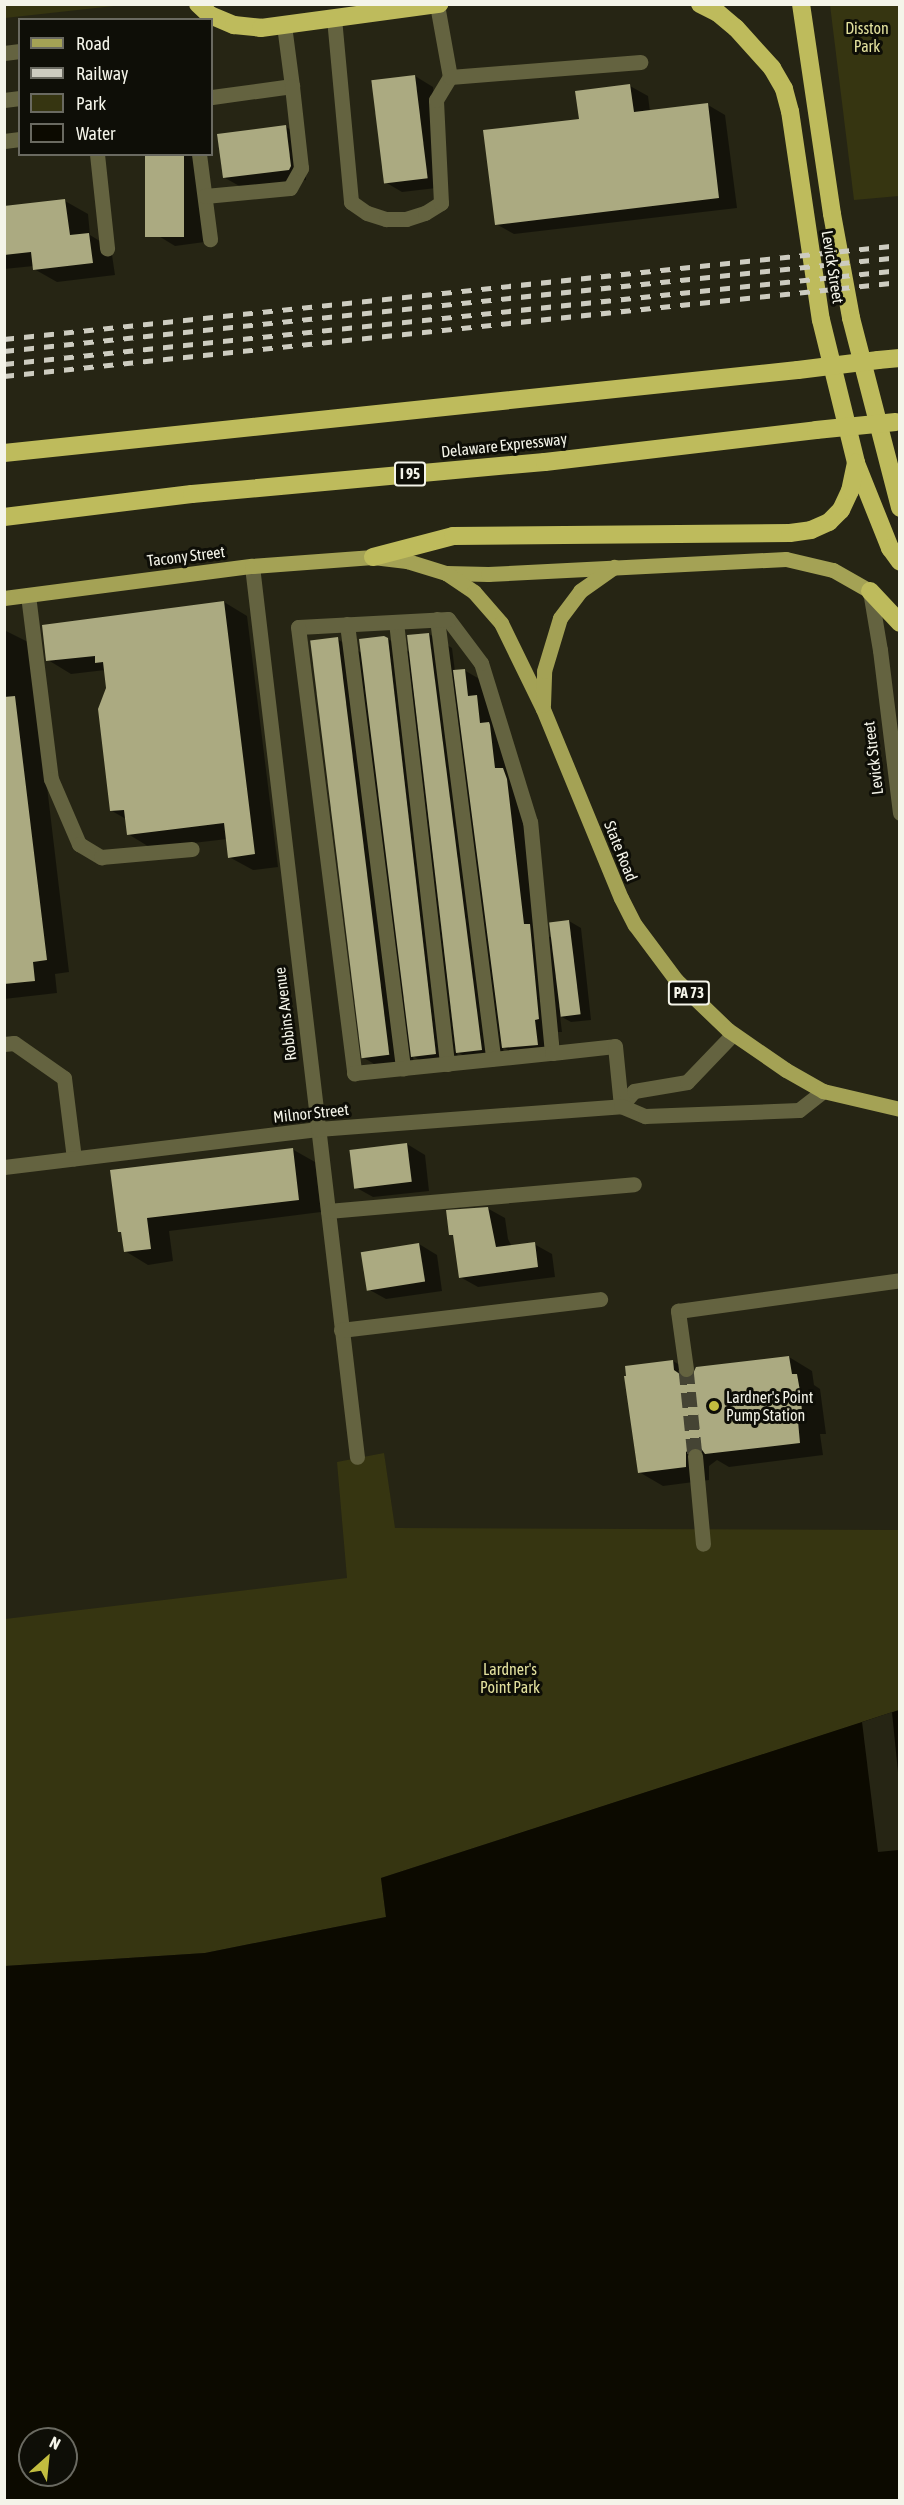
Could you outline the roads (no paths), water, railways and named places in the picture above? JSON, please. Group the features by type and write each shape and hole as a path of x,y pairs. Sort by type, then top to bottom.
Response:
{"highway":[{"name":"Levick Street","path":"700,4 718,13 736,28 772,68 784,89 790,111 821,320 856,463 890,548 900,562"},
{"name":"Levick Street","path":"801,4 832,214 851,318 886,461 900,508"},
{"path":"203,13 234,25 261,28 438,5"},
{"path":"4,453 900,358"},
{"name":"Delaware Expressway","path":"4,517 192,494 545,462 898,422"},
{"path":"886,461 900,477"},
{"path":"373,557 453,536 790,533 811,530 829,522 841,510 850,491 856,463"},
{"path":"870,591 900,623"}],"main road":[{"name":"Tacony Street","path":"4,598 252,566 373,557"},
{"name":"State Road","path":"373,557 407,561 446,573 474,592 501,623 543,709 621,898 635,925 676,980 733,1034 757,1052 823,1091 900,1109"},
{"path":"446,573 488,574 616,565 786,559 833,570 870,591"},
{"name":"PA 73","path":"543,709 544,671 560,618 580,591 616,565"}],"street":[{"path":"334,18 351,202 367,213 386,219 406,219 425,213 441,203 436,100 450,78 438,5"},
{"path":"205,196 290,188 301,168 284,25"},
{"path":"450,78 640,62"},
{"path":"213,97 292,86"},
{"path":"97,156 107,248"},
{"path":"199,156 210,239"},
{"name":"Robbins Avenue","path":"252,566 357,1457"},
{"name":"Levick Street","path":"870,591 880,650 900,813"},
{"path":"28,595 51,779 78,844 101,857 192,849"},
{"path":"552,1053 530,822 481,663 448,619 298,627 354,1073 447,1064 552,1053 615,1046 621,1106"},
{"path":"437,620 493,1059"},
{"path":"396,622 447,1064"},
{"path":"347,624 403,1068"},
{"path":"621,1106 634,1091 687,1082 733,1034"},
{"path":"4,1044 14,1043 64,1078 74,1158"},
{"name":"Milnor Street","path":"4,1167 318,1129 621,1106 645,1116 799,1110 823,1091"},
{"path":"328,1211 634,1184"},
{"path":"686,1369 678,1311 900,1280"},
{"path":"341,1330 600,1299"},
{"path":"695,1456 703,1544"}],"water":[{"path":"899,1710 899,2500 5,2500 5,1966 205,1953 386,1917 381,1878"}],"tunnel":[{"path":"686,1369 695,1456"}],"railway":[{"path":"4,339 900,245"},
{"path":"4,351 900,257"},
{"path":"4,364 900,270"},
{"path":"4,376 900,282"}],"place":[{"name":"Lardner's Point Pump Station","path":"714,1406"}],"park label":[{"name":"Disston Park","path":"867,37"},
{"name":"Lardner's Point Park","path":"510,1678"}]}
